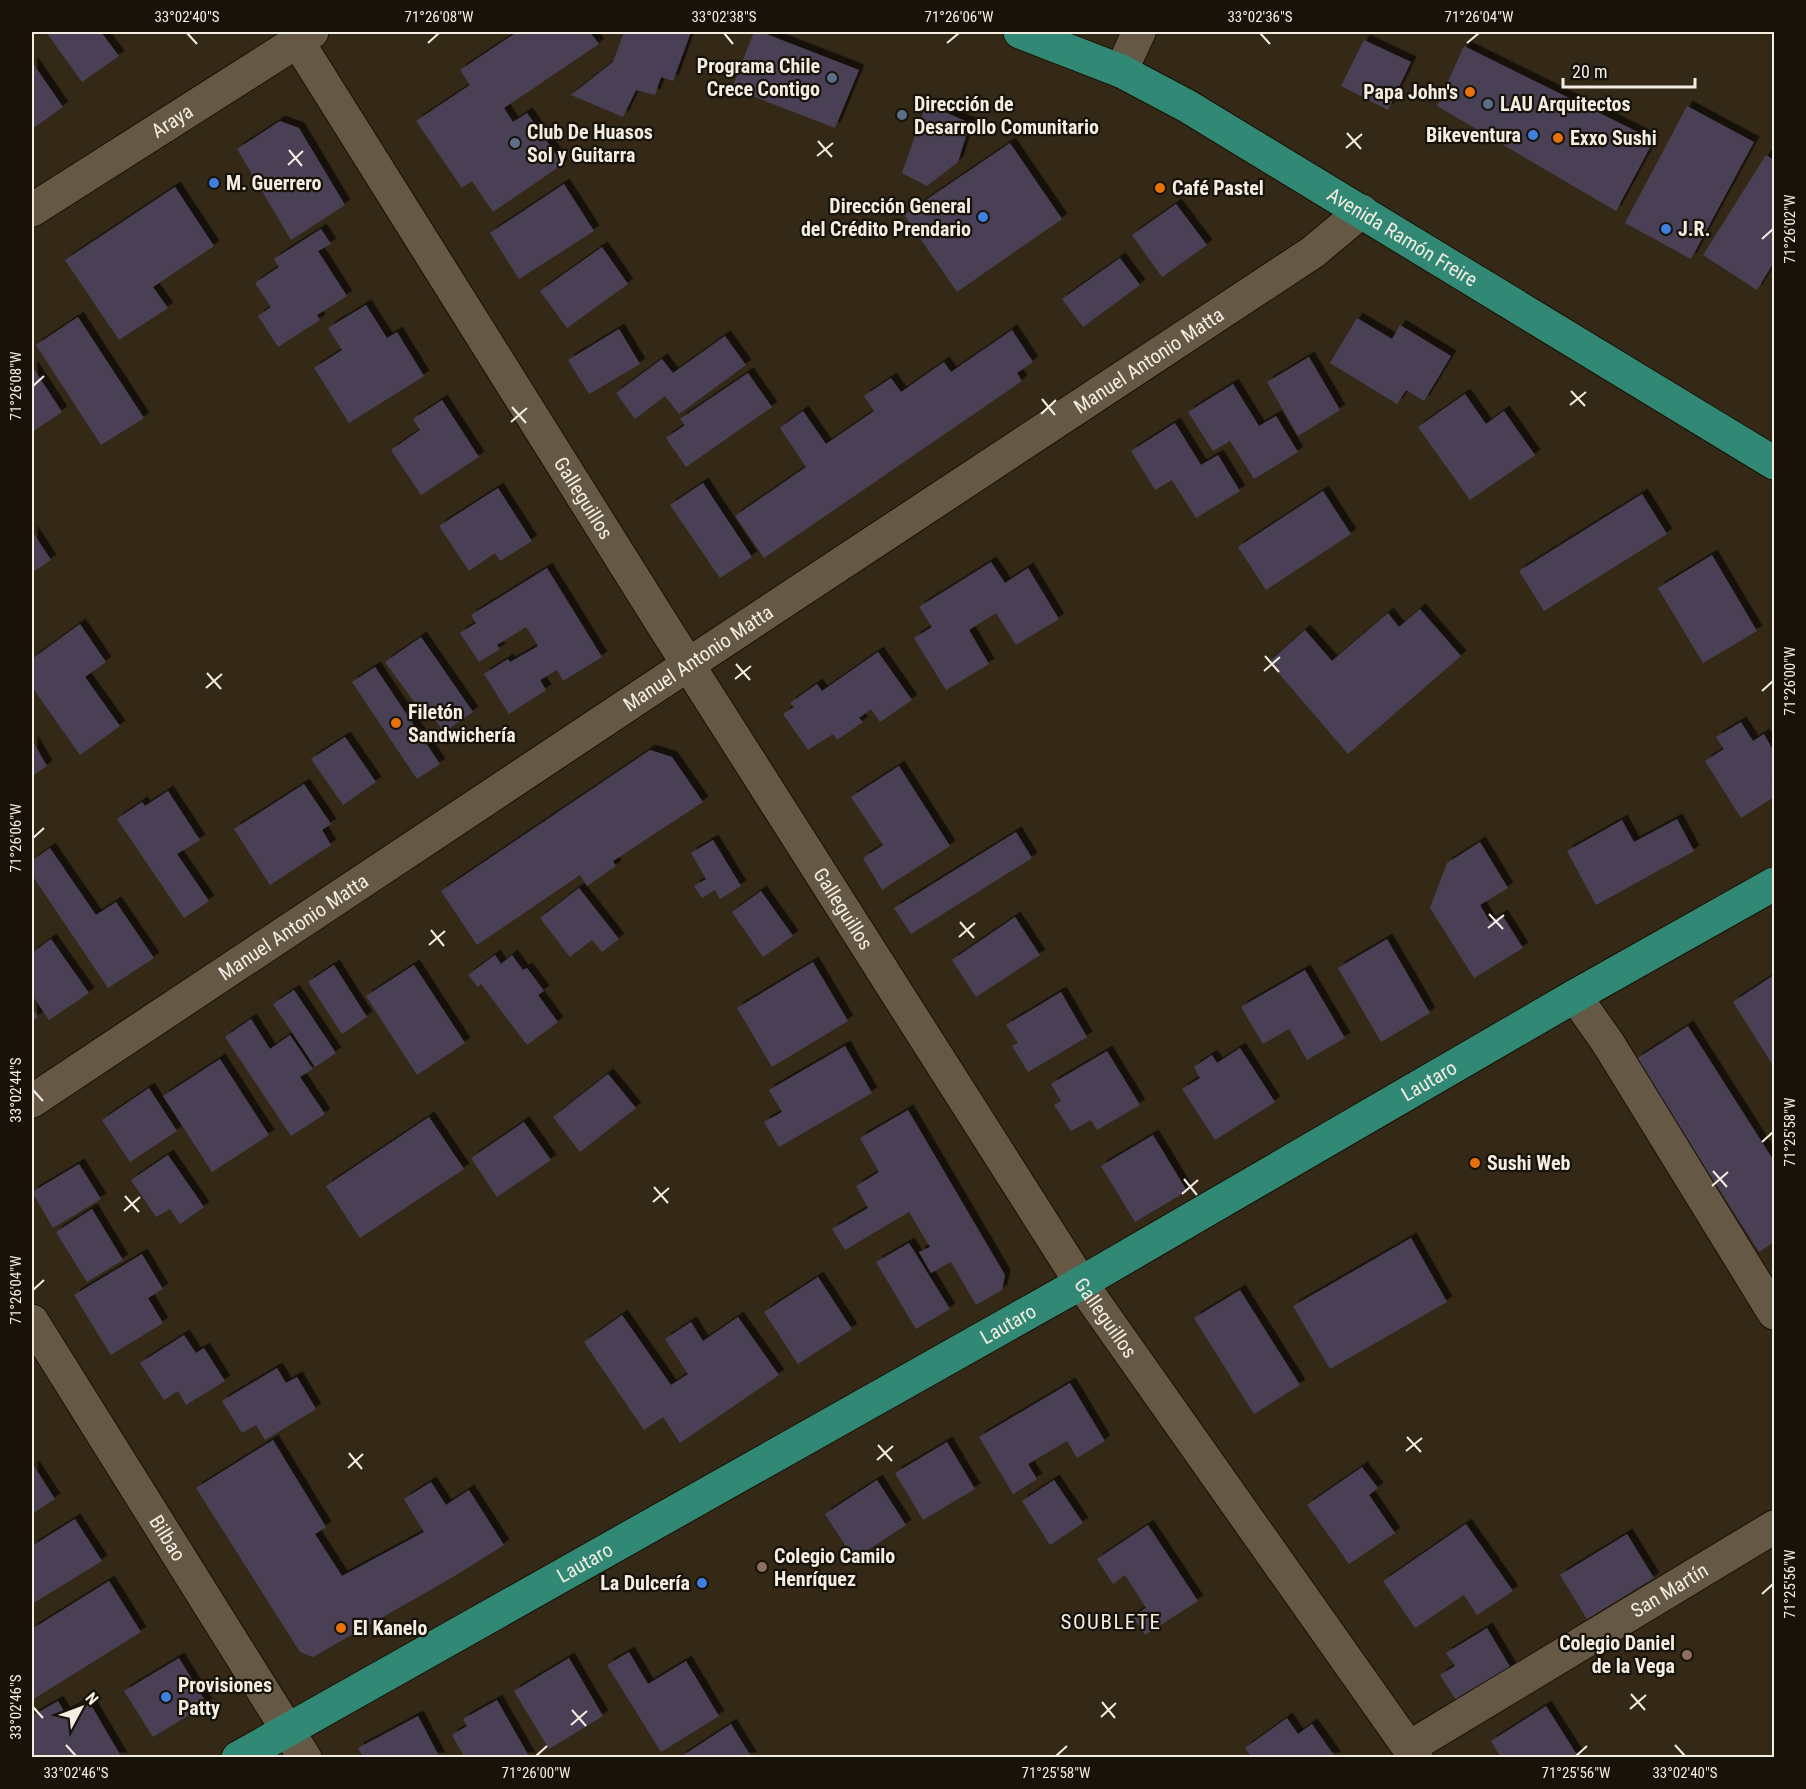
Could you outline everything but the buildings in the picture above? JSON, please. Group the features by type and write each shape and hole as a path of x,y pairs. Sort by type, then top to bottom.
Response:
{"main road":[{"name":"Avenida Ramón Freire","path":"1020,32 1121,71 1186,106 1774,462"},
{"name":"Lautaro","path":"238,1758 1081,1283 1575,996 1774,886"}],"street":[{"path":"1121,71 1139,32"},
{"name":"Araya","path":"32,210 305,37"},
{"name":"Galleguillos","path":"305,37 689,664 1081,1283 1413,1752"},
{"name":"Manuel Antonio Matta","path":"32,1101 1313,252 1362,211"},
{"path":"1575,996 1608,1043 1774,1313"},
{"name":"Bilbao","path":"32,1321 305,1758"},
{"name":"San Martín","path":"1413,1752 1774,1527"}],"place":[{"name":"Programa Chile Crece Contigo","path":"832,78"},
{"name":"Papa John's","path":"1470,92"},
{"name":"LAU Arquitectos","path":"1488,104"},
{"name":"Dirección de Desarrollo Comunitario","path":"902,115"},
{"name":"Bikeventura","path":"1533,135"},
{"name":"Exxo Sushi","path":"1558,138"},
{"name":"Club De Huasos Sol y Guitarra","path":"515,143"},
{"name":"M. Guerrero","path":"214,183"},
{"name":"Café Pastel","path":"1160,188"},
{"name":"Dirección General del Crédito Prendario","path":"983,217"},
{"name":"J.R.","path":"1666,229"},
{"name":"Filetón Sandwichería","path":"396,723"},
{"name":"Sushi Web","path":"1475,1163"},
{"name":"Colegio Camilo Henríquez","path":"762,1567"},
{"name":"La Dulcería","path":"702,1583"},
{"name":"El Kanelo","path":"341,1628"},
{"name":"Colegio Daniel de la Vega","path":"1687,1655"},
{"name":"Provisiones Patty","path":"166,1697"}],"district":[{"name":"SOUBLETE","path":"1111,1622"}]}
